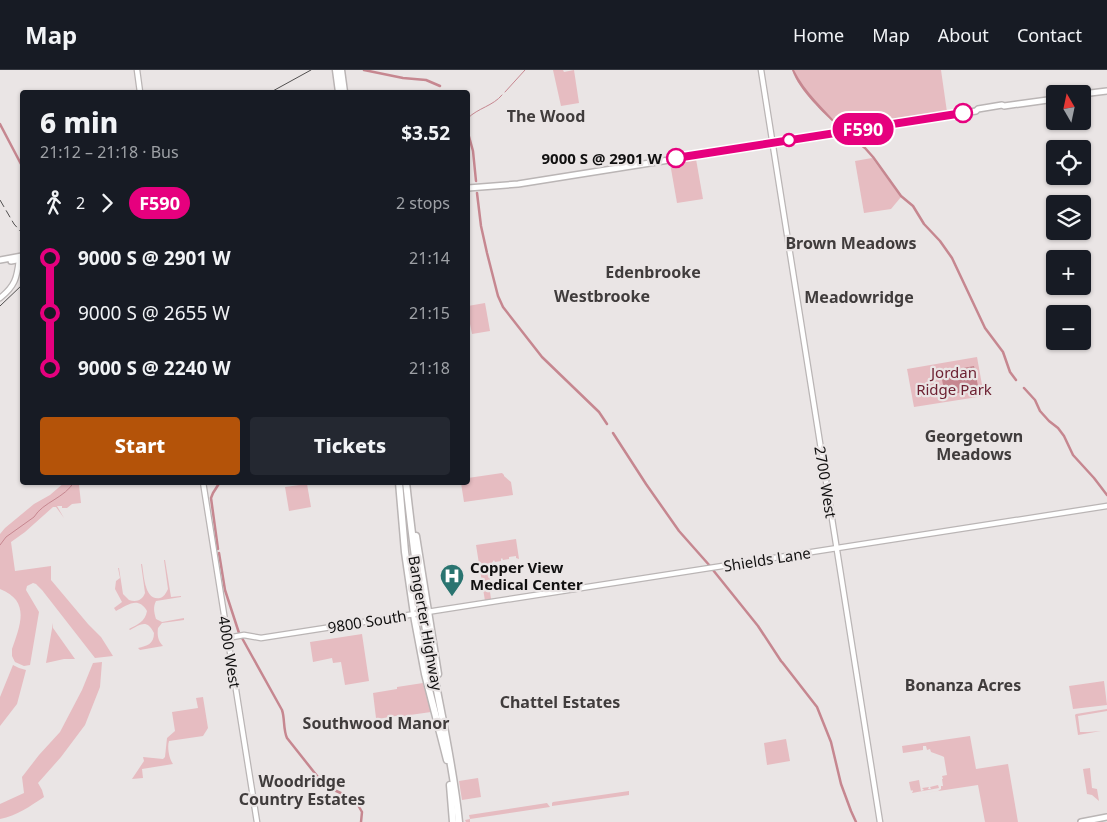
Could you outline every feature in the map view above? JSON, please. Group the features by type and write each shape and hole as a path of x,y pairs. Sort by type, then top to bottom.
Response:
{"highway":[{"path":"336,70 339,90"},
{"path":"340,70 344,90"},
{"path":"399,485 404,546 423,665 449,761"},
{"path":"406,485 448,728 449,761"},
{"name":"Bangerter Highway","path":"406,485 415,564 449,761 457,822"}],"main road":[{"path":"137,70 140,90"},
{"name":"2700 West","path":"761,70 880,822"},
{"path":"1091,93 1107,90"},
{"path":"470,188 518,184 1046,100"},
{"path":"0,261 20,258"},
{"path":"0,298 14,284 20,265"},
{"name":"4000 West","path":"203,485 257,822"},
{"name":"Shields Lane","path":"427,612 1107,506"},
{"name":"9800 South","path":"228,638 243,635 260,638 427,612"},
{"path":"1081,822 1107,819"},
{"path":"1098,822 1107,819"}],"green space":[{"path":"553,70 563,70 564,72 574,70 579,103 561,106"},
{"path":"792,70 941,70 947,112 839,128 800,86"},
{"path":"872,158 901,197 891,209 864,213 855,161"},
{"path":"696,159 703,199 677,203 670,163"},
{"path":"485,303 490,331 472,334 470,306"},
{"name":"Jordan Ridge Park","path":"977,357 984,396 914,407 907,369"},
{"path":"502,473 511,482 513,495 464,502 461,485 470,485 470,478"},
{"path":"62,485 79,485 81,503 72,504 67,508 57,506 64,518 56,507 53,507 11,542 15,571 51,566 51,580 101,637 113,656 95,658 42,590 33,583 27,586 26,590 39,612 30,665 24,666 15,662 12,656 12,649 21,615 20,607 16,600 10,594 0,589 0,534 34,504 50,495"},
{"path":"307,485 311,507 289,511 285,487"},
{"path":"516,539 519,559 516,556 503,560 502,558 501,561 495,562 494,560 488,568 493,589 490,592 491,599 485,601 476,545"},
{"path":"164,560 171,597 181,597 156,601 154,610 156,619 162,622 184,618 184,620 162,623 158,628 158,633 159,640 163,646 140,650 138,648 151,642 154,633 146,624 129,629 145,618 147,611 144,606 133,603 116,611 114,608 122,602 115,589 116,581 120,578 118,568 119,568 123,594 129,600 138,600 145,593 141,564 148,591 155,598 160,598 164,596 168,589"},
{"path":"53,623 53,628 75,659 64,659 46,663"},
{"path":"362,634 369,681 345,685 341,662 333,663 332,658 313,662 310,642"},
{"path":"102,662 100,687 85,725 61,757 38,783 44,797 18,813 0,819 0,804 24,793 22,777 60,732 82,690 93,663"},
{"path":"13,665 26,670 17,704 0,726 0,697"},
{"path":"1104,681 1107,705 1073,709 1069,686"},
{"path":"423,683 431,712 376,718 373,693"},
{"path":"203,697 208,728 203,736 169,741 170,759 173,764 142,769 143,778 132,779 144,761 143,757 163,759 165,757 167,738 175,731 172,712 198,708 196,698"},
{"path":"1107,709 1107,711 1078,716 1080,732 1101,731 1078,735 1076,714"},
{"path":"970,736 976,769 1008,764 1018,822 985,822 978,785 912,795 941,789 941,786 943,786 942,776 947,775 944,757 931,752 930,749 927,750 926,746 923,746 923,750 903,753 902,746"},
{"path":"786,739 790,761 767,765 764,743"},
{"path":"1090,768 1092,788 1097,789 1099,801 1092,795 1087,794 1083,769"},
{"path":"478,778 481,797 462,800 459,781"},
{"path":"919,780 921,791 924,790 922,788 929,787 928,789 931,789 930,787 938,785 939,788 912,793 909,782"},
{"path":"629,791 629,795 552,806 553,802"},
{"path":"547,803 550,807 470,819 469,815"}],"shaded area":[{"path":"792,70 794,70 809,93 839,128 806,94"},
{"path":"974,366 978,386 962,388 963,392 945,396 941,374"}],"waterway":[{"path":"364,70 403,78 426,80 440,86"},
{"path":"505,92 525,70"},
{"path":"470,116 502,95"},
{"path":"0,124 20,162"},
{"path":"850,136 873,157 901,196 913,206 924,224 940,241 952,258 985,328 1003,352 1010,372 1016,380"},
{"path":"470,140 476,181"},
{"path":"477,193 487,253 498,296 503,307 542,357 599,412 607,424"},
{"path":"1024,388 1035,400 1040,411 1058,428 1073,455 1107,495"},
{"path":"613,433 679,531 710,566"},
{"path":"0,545 6,537 34,517 43,507 65,492 72,485"},
{"path":"218,485 211,498 218,549"},
{"path":"219,553 225,590 239,633"},
{"path":"713,570 758,626 781,661"},
{"path":"242,638 282,710 287,738 325,786 343,794 358,805 362,812 361,822"},
{"path":"782,662 817,707 831,742 841,784 856,822"}],"tram line":[{"path":"275,90 311,70"},
{"path":"0,306 20,287"}],"railway":[{"path":"0,200 20,231"}],"bus line":[{"name":"F590","path":"676,158 963,113"}],"place":[{"name":"9000 S @ 2901 W","path":"676,158"},
{"name":"Copper View Medical Center","path":"452,597"}],"district":[{"name":"The Wood","path":"546,116"},
{"name":"Brown Meadows","path":"851,243"},
{"name":"Edenbrooke","path":"653,272"},
{"name":"Westbrooke","path":"602,296"},
{"name":"Meadowridge","path":"859,297"},
{"name":"Georgetown Meadows","path":"974,445"},
{"name":"Bonanza Acres","path":"963,685"},
{"name":"Chattel Estates","path":"560,702"},
{"name":"Southwood Manor","path":"376,723"},
{"name":"Woodridge Country Estates","path":"302,790"}]}
